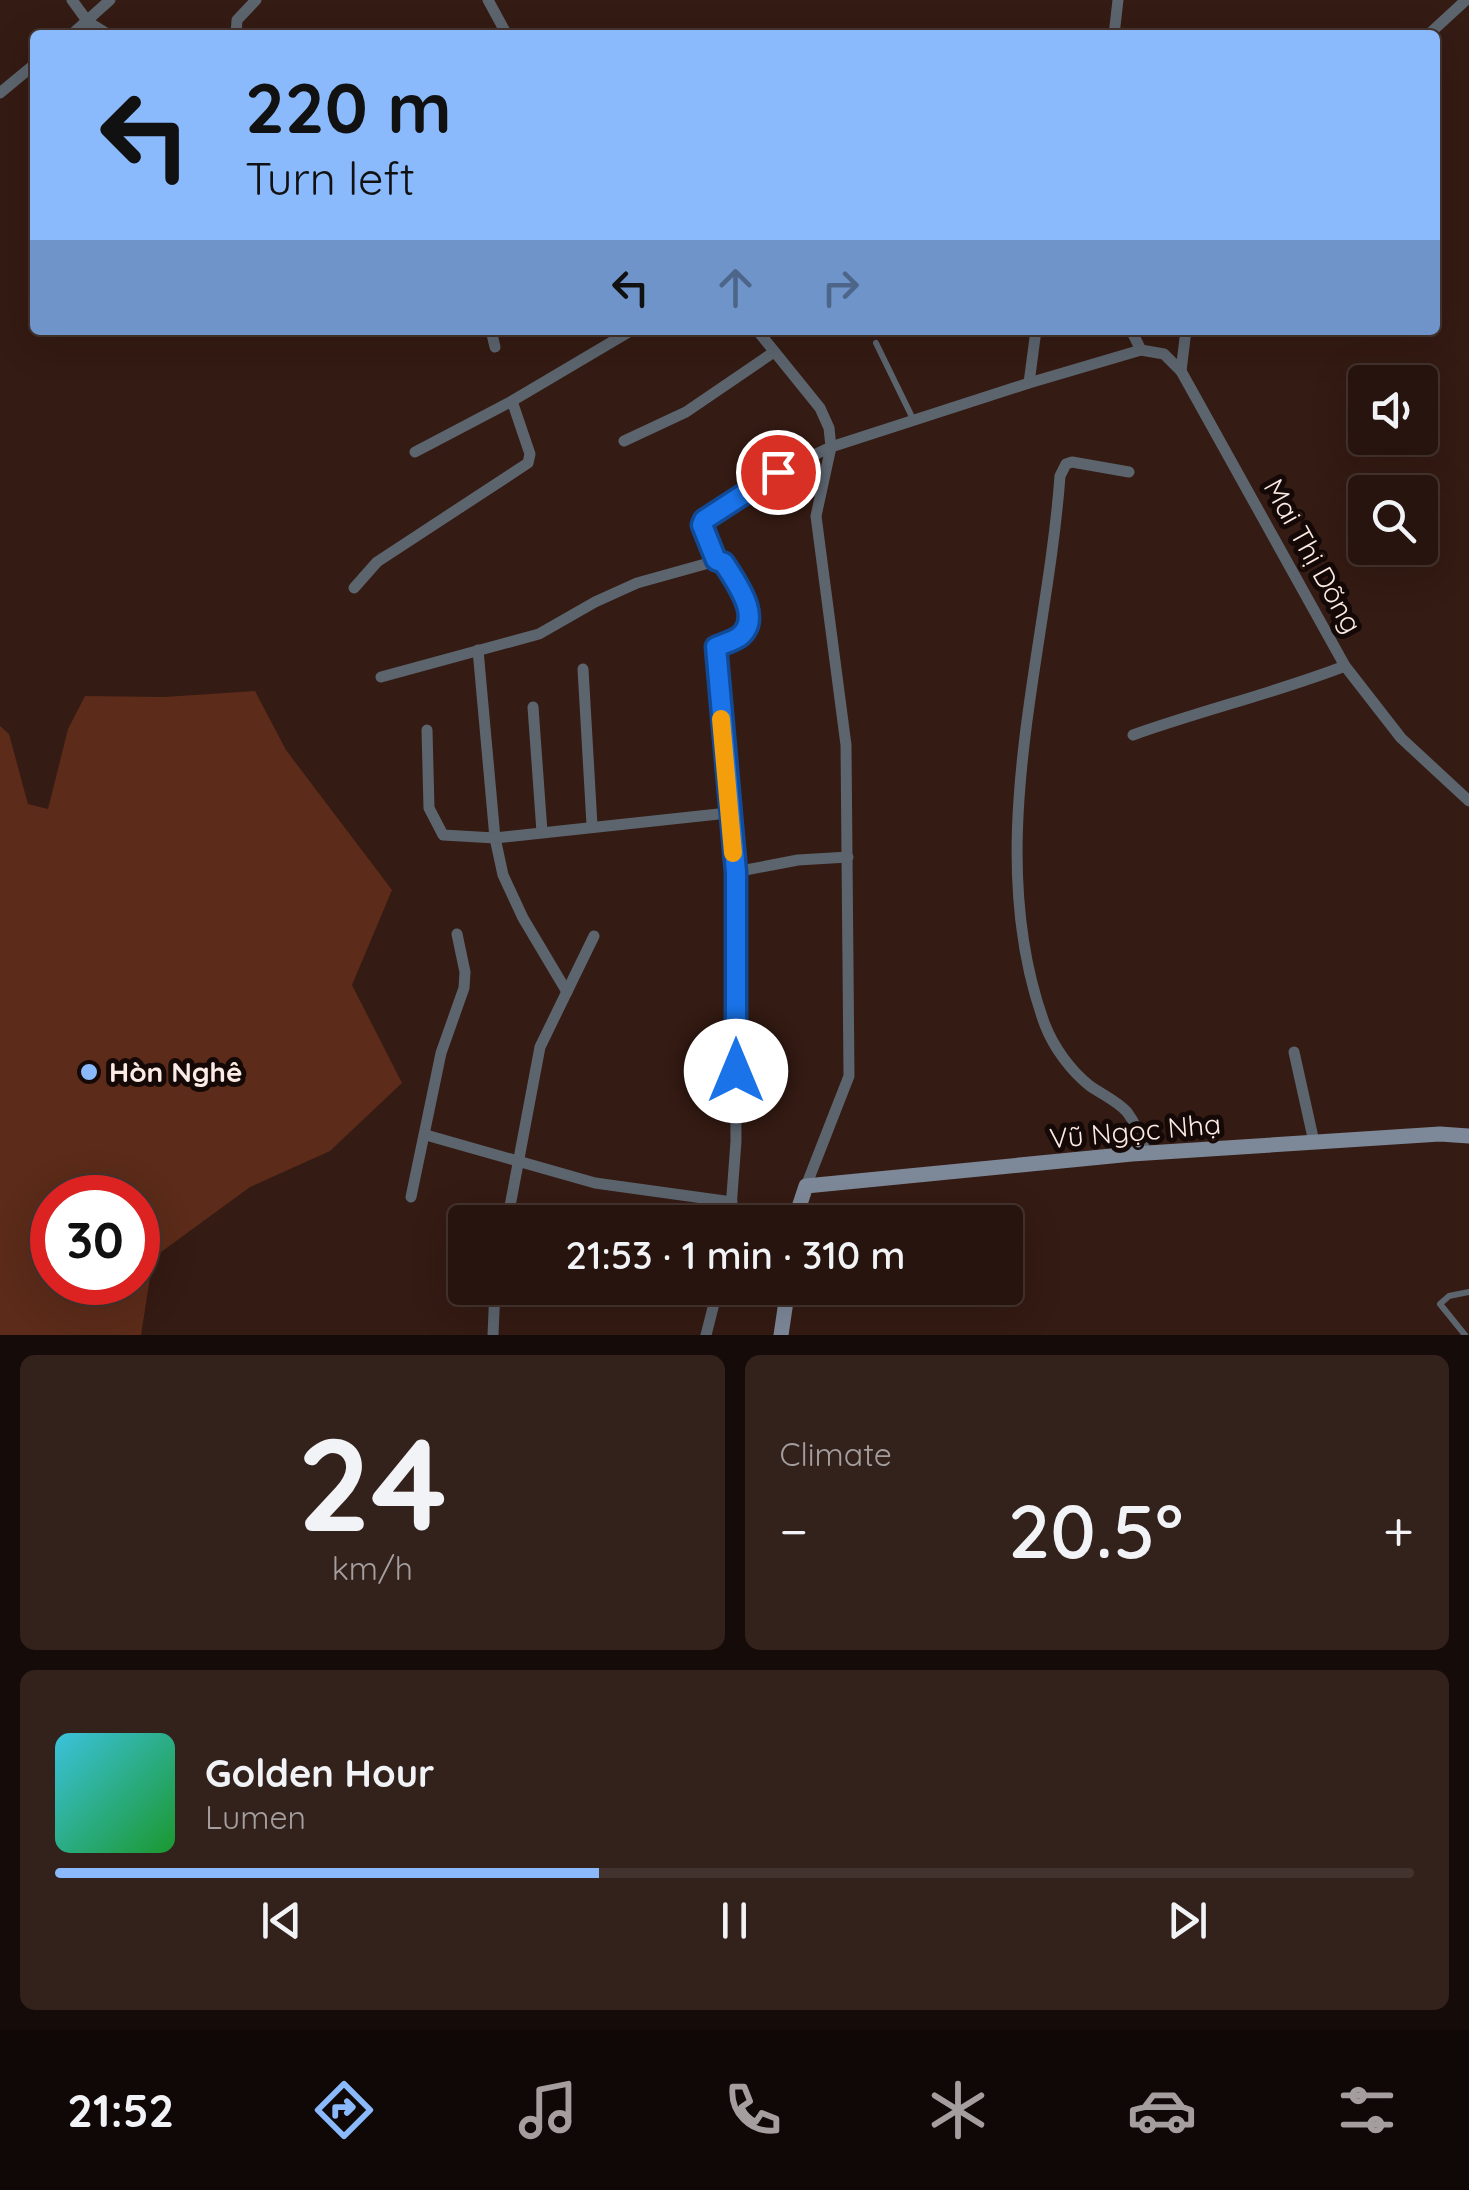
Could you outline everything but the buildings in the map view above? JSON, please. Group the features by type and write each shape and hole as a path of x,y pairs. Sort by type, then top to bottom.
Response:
{"street":[{"path":"72,0 88,22 101,30"},
{"path":"78,30 110,0"},
{"path":"236,30 237,20 256,0"},
{"path":"488,0 504,30"},
{"path":"1115,30 1118,0"},
{"path":"1433,30 1466,0"},
{"path":"0,94 30,68"},
{"path":"491,335 495,347"},
{"path":"416,452 624,335"},
{"path":"761,335 820,408 828,428 832,448 820,496 817,529 844,710 849,1076 800,1205"},
{"path":"1029,383 1035,335"},
{"path":"1134,335 1141,350"},
{"path":"1181,371 1185,335"},
{"path":"716,560 702,525 704,520 778,472 832,448 1141,350 1164,354 1181,371"},
{"path":"624,441 686,412 774,352"},
{"name":"Mai Thị Dõng","path":"1181,371 1345,666 1401,738 1469,801"},
{"path":"354,588 377,562 528,463 530,454 512,401"},
{"path":"1129,472 1072,462 1066,464 1060,476 1021,778 1019,872 1032,978 1048,1031 1065,1060 1088,1084 1126,1111 1137,1127 1146,1153"},
{"path":"381,677 540,634 636,584 716,560 724,563 748,610 739,637 716,647 736,872 736,1141 732,1205"},
{"path":"478,650 495,838 512,898 567,992"},
{"path":"1134,734 1270,694 1345,666"},
{"path":"582,669 592,825"},
{"path":"533,706 542,832"},
{"path":"427,730 430,808 443,835 495,838 728,814"},
{"path":"736,872 798,860 848,857"},
{"path":"411,1197 441,1053 464,988 465,972 456,934"},
{"path":"509,1205 540,1047 594,936"},
{"path":"1294,1052 1314,1142"},
{"name":"Vũ Ngọc Nhạ","path":"806,1186 1146,1153 1440,1134 1469,1136"},
{"path":"426,1135 594,1183 732,1202"},
{"path":"492,1335 495,1305"},
{"path":"706,1335 714,1305"},
{"path":"781,1335 785,1305"}],"lane":[{"path":"876,343 914,421"},
{"path":"1465,1335 1440,1304 1449,1296 1469,1292"}],"shaded area":[{"path":"255,691 286,750 392,890 352,985 402,1083 330,1151 250,1187 160,1253 160,1175 30,1175 30,1305 146,1305 141,1335 0,1335 0,726 9,734 28,804 48,809 68,729 85,696 164,697"}],"slow traffic":[{"path":"721,719 733,853"}],"place":[{"name":"Hòn Nghê","path":"89,1072"}],"route":[{"path":"736,1071 736,872 716,647 739,637 748,610 724,563 716,560 702,525 778,472"}]}
